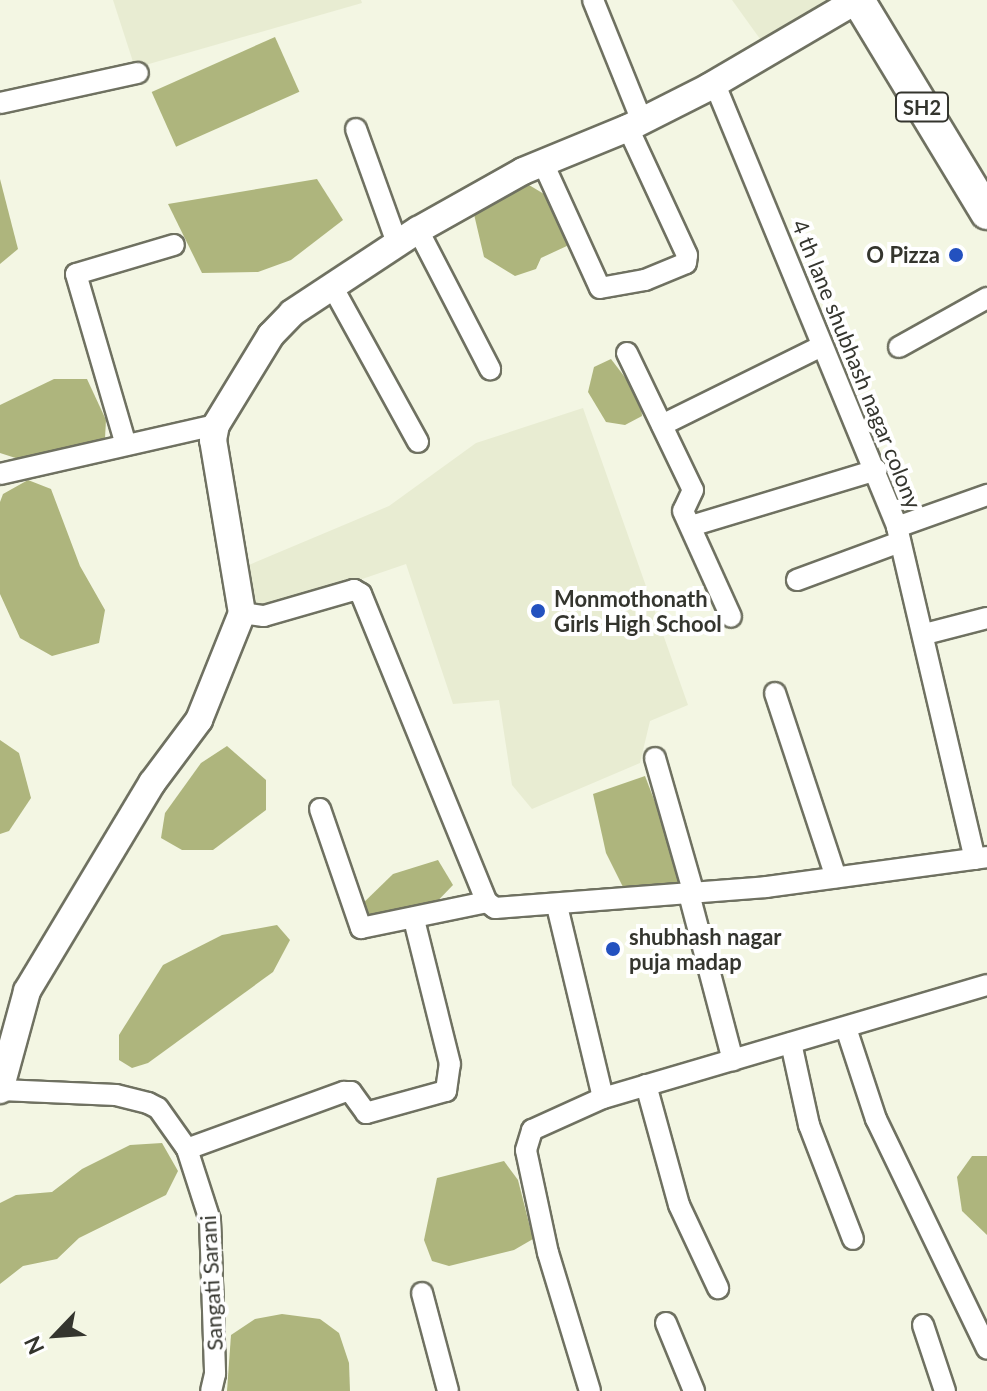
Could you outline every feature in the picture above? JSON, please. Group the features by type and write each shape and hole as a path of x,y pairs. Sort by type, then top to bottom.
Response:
{"main road":[{"name":"SH2","path":"858,0 987,213"}],"street":[{"path":"543,163 600,288 645,280 686,263 687,255 635,124 593,0"},
{"path":"0,1090 7,1049 27,991 152,783 207,706 242,613 213,440 216,425 271,335 292,313 407,237 543,163 635,124 858,0"},
{"path":"0,103 138,73"},
{"name":"4 th lane shubhash nagar colony","path":"714,82 822,346 877,470 899,535 981,858"},
{"path":"356,129 407,237 490,369"},
{"path":"126,445 76,274 174,245"},
{"path":"332,286 418,442"},
{"path":"899,347 987,298"},
{"path":"662,425 822,346"},
{"path":"627,353 693,490 683,511 731,617"},
{"path":"0,474 216,425"},
{"path":"691,526 877,470"},
{"path":"797,580 987,495"},
{"path":"242,613 264,616 354,590 361,594 487,902"},
{"path":"925,634 987,618"},
{"path":"775,693 836,877"},
{"path":"655,758 733,1060"},
{"path":"320,809 361,928 414,920 487,902 506,910 692,894 981,858"},
{"path":"557,906 603,1098"},
{"path":"187,1149 344,1092 351,1092 366,1113 446,1091 450,1064 414,920"},
{"path":"590,1391 548,1253 526,1150 527,1136 539,1125 603,1098 987,985"},
{"path":"846,1028 876,1119 987,1349"},
{"path":"791,1043 809,1125 853,1239"},
{"path":"646,1085 679,1205 718,1288"},
{"name":"Sangati Sarani","path":"0,1090 116,1095 148,1103 158,1108 187,1149 210,1220 215,1374 211,1391"},
{"path":"422,1293 448,1391"},
{"path":"666,1323 694,1391"},
{"path":"923,1325 945,1391"}],"shaded area":[{"path":"113,0 361,0 362,3 135,68"},
{"path":"732,0 843,0 765,46"},
{"path":"275,37 299,92 176,147 152,92"},
{"path":"0,179 18,249 0,264"},
{"path":"317,179 343,220 291,260 258,272 202,273 168,204"},
{"path":"524,182 544,194 569,245 541,258 536,269 515,276 484,257 473,210"},
{"path":"611,359 640,397 642,416 625,425 606,422 588,392 594,367"},
{"path":"54,379 87,379 106,420 105,438 25,461 0,453 0,405"},
{"name":"Monmothonath Girls High School","path":"583,408 688,705 650,721 640,763 532,809 512,785 499,700 453,704 406,564 263,613 248,609 244,567 389,506 476,443"},
{"path":"28,480 51,489 80,566 105,610 99,643 52,656 20,638 0,594 0,502 3,494"},
{"path":"0,740 19,753 31,798 9,831 0,834"},
{"path":"227,746 266,780 266,810 213,850 182,850 161,838 165,813 201,763"},
{"path":"645,776 668,836 679,884 624,889 606,853 593,794"},
{"path":"438,860 453,885 428,911 369,927 355,911 393,874"},
{"path":"277,925 290,940 273,972 148,1063 132,1068 119,1060 119,1035 163,965 222,935"},
{"path":"162,1143 178,1171 166,1195 79,1238 57,1259 23,1266 0,1284 0,1203 16,1195 52,1192 82,1169 130,1145"},
{"path":"972,1156 987,1156 987,1235 962,1211 957,1177"},
{"path":"504,1161 518,1180 533,1239 514,1250 449,1266 432,1261 424,1240 437,1178"},
{"path":"282,1314 320,1319 339,1333 349,1363 350,1391 227,1391 231,1335 255,1319"}],"place":[{"name":"O Pizza","path":"956,255"},
{"name":"Monmothonath Girls High School","path":"538,611"},
{"name":"shubhash nagar puja madap","path":"613,949"}]}
